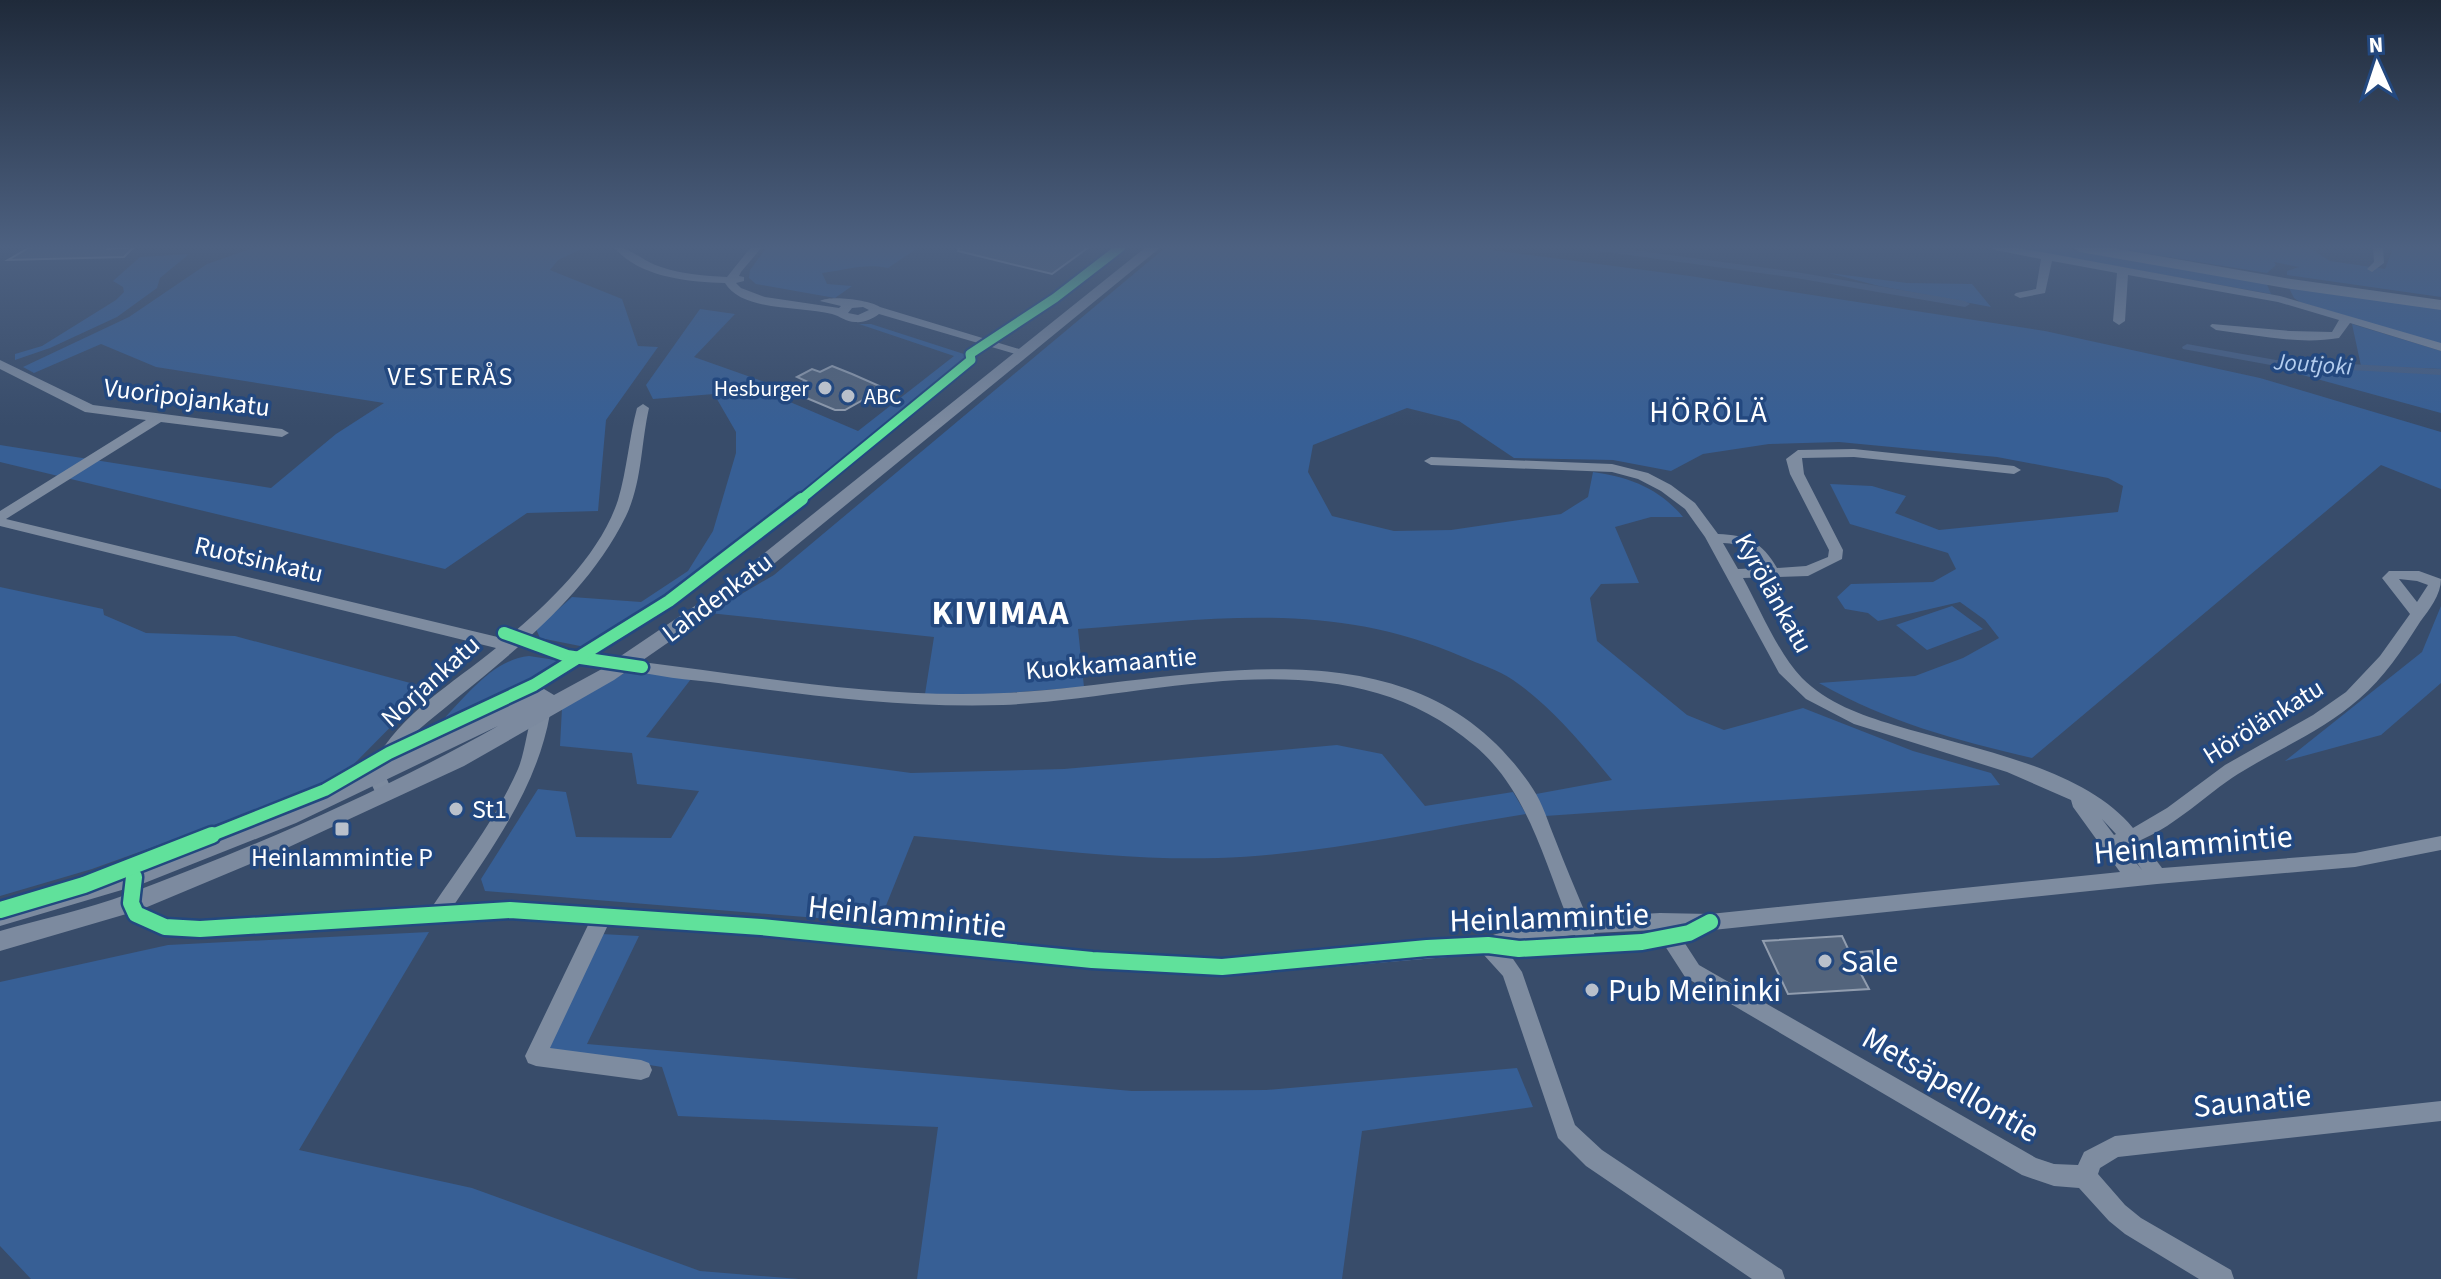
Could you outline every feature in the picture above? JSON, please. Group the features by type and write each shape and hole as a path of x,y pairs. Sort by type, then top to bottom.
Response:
{"main road":[{"name":"Lahdenkatu","path":"0,916 134,877 288,817 456,760 541,714 642,652 759,567 1069,307"},
{"name":"Lahdenkatu","path":"1010,354 1074,307"},
{"name":"Lahdenkatu","path":"0,941 131,903 268,847 581,676 642,652"}],"street":[{"path":"811,307 841,312 850,319 871,313 1010,354"},
{"path":"841,312 849,307"},
{"path":"869,307 871,313"},
{"path":"2119,321 2120,307"},
{"path":"2305,307 2441,347"},
{"path":"2216,326 2271,335 2335,335 2343,327 2345,317"},
{"name":"Vuoripojankatu","path":"0,364 78,406 156,419 282,433"},
{"name":"Norjankatu","path":"380,785 385,756 398,738 507,645 581,574 608,535 627,491 643,408"},
{"path":"0,520 156,419"},
{"path":"1733,574 1808,571 1835,559 1836,550 1797,474 1793,459 1798,454 1854,453 2014,470"},
{"name":"Kyrölänkatu","path":"1431,461 1592,466 1628,472 1656,482 1701,518 1785,669 1811,695 1853,717 2026,772 2070,792 2157,876"},
{"name":"Ruotsinkatu","path":"0,520 507,645"},
{"path":"1713,538 1741,538 1758,546 1772,572"},
{"name":"Hörölänkatu","path":"2120,842 2347,700 2373,674 2418,614"},
{"name":"Kuokkamaantie","path":"642,652 892,698 965,700 1049,696 1292,673 1349,680 1408,695 1453,719 1497,755 1528,795 1585,937"},
{"path":"438,914 523,780 539,735 541,714"},
{"name":"Kyrölänkatu","path":"2120,842 2135,878"},
{"name":"Heinlammintie","path":"131,903 136,914 147,922 165,927 200,929 510,910 761,927 1092,960 1193,966 1243,965 1488,945 1519,949 1585,937 1665,930 1710,922 2135,878 2355,860 2441,843"},
{"path":"131,903 134,877"},
{"path":"603,914 536,1056 641,1070"},
{"name":"Metsäpellontie","path":"1665,930 1692,971 2030,1167 2054,1175 2085,1177"},
{"path":"1488,945 1512,972 1545,1079 1566,1131 1594,1158 1773,1279"},
{"name":"Saunatie","path":"2085,1177 2092,1160 2115,1147 2441,1111"},
{"path":"2085,1177 2133,1226 2222,1279"}],"shaded area":[{"path":"105,307 131,307 117,317 50,348 15,360 15,354 42,346"},
{"path":"144,307 625,307 638,346 658,347 606,420 598,511 527,513 445,569 0,462 0,445 271,488 336,434 384,403 156,367 101,344 34,373 23,367 129,317"},
{"path":"1095,307 1888,307 2045,331 2260,378 2441,432 2441,489 2381,465 2032,758 1922,728 1871,709 1819,683 1915,676 1963,658 1999,638 1985,620 1960,602 1878,621 1868,613 1845,609 1837,597 1851,584 1933,582 1956,569 1948,553 1850,524 1830,484 1872,486 1906,496 1895,513 1939,530 2118,512 2123,486 2108,478 1997,457 1839,442 1769,444 1703,454 1671,471 1613,460 1514,458 1459,421 1407,408 1313,445 1308,472 1332,516 1394,531 1451,530 1561,514 1588,497 1593,472 1619,477 1653,491 1683,517 1651,517 1615,527 1639,583 1601,584 1590,598 1597,641 1687,715 1724,730 1803,708 1913,751 1991,773 2000,785 1545,816 1536,794 1612,780 1566,727 1513,680 1414,639 1367,627 1320,620 1273,618 1225,618 1078,629 1084,687 982,695 925,694 934,637 709,613 774,575"},
{"path":"2315,307 2441,308 2441,345"},
{"path":"700,309 735,314 694,357 776,386 769,393 858,431 954,356 859,324 871,324 967,355 968,360 781,511 686,583 636,616 585,647 540,638 536,629 572,597 641,602 688,571 713,531 736,453 736,432 714,394 653,399 646,385"},
{"path":"2352,324 2441,351 2441,369 2361,366"},
{"path":"2277,365 2441,373 2441,413 2281,369"},
{"path":"0,587 103,609 104,615 146,633 235,636 429,688 350,768 303,793 92,869 0,896"},
{"path":"1952,606 1983,629 1927,650 1896,625"},
{"path":"2441,606 2441,683 2381,735 2285,761 2422,652"},
{"path":"529,656 562,661 505,695 438,725 490,673 515,659"},
{"path":"630,670 691,679 646,737 911,773 1064,769 1337,745 1382,754 1425,806 1513,792 1526,814 1334,847 1218,858 1104,855 914,836 879,923 485,891 481,879 538,789 566,792 576,837 671,838 699,791 637,784 632,753 560,746 562,708"},
{"path":"429,932 299,1150 472,1188 700,1271 799,1279 31,1279 0,1246 0,982 168,945"},
{"path":"601,934 639,936 587,1044 1132,1091 1266,1090 1517,1068 1533,1107 1362,1131 1342,1279 917,1279 938,1127 678,1116 662,1067 548,1049"}],"building":[{"name":"ABC","path":"832,366 884,388 845,410 835,410 797,394 803,390 795,387 806,381 797,377 812,369 820,372"},
{"name":"Sale","path":"1842,936 1850,953 1872,951 1882,970 1860,972 1869,989 1788,994 1763,941"}],"waterway":[{"name":"Joutjoki","path":"2187,347 2276,363 2441,372"}],"cycle path":[{"path":"0,910 84,885 325,790 389,753 549,677 714,569 971,360 970,354 1042,307"},
{"path":"504,633 567,656 642,667"},
{"path":"134,877 131,903 136,914 165,927 200,929 510,910 761,927 1092,960 1222,967 1427,948 1488,945 1519,949 1642,942 1689,933 1710,922"}],"place":[{"name":"Hesburger","path":"825,388"},
{"name":"ABC","path":"848,396"},
{"name":"St1","path":"456,809"},
{"name":"Heinlammintie P","path":"342,829"},
{"name":"Sale","path":"1825,961"},
{"name":"Pub Meininki","path":"1592,990"}],"district":[{"name":"VESTERÅS","path":"451,376"},
{"name":"HÖRÖLÄ","path":"1709,412"},
{"name":"KIVIMAA","path":"1001,612"}]}
